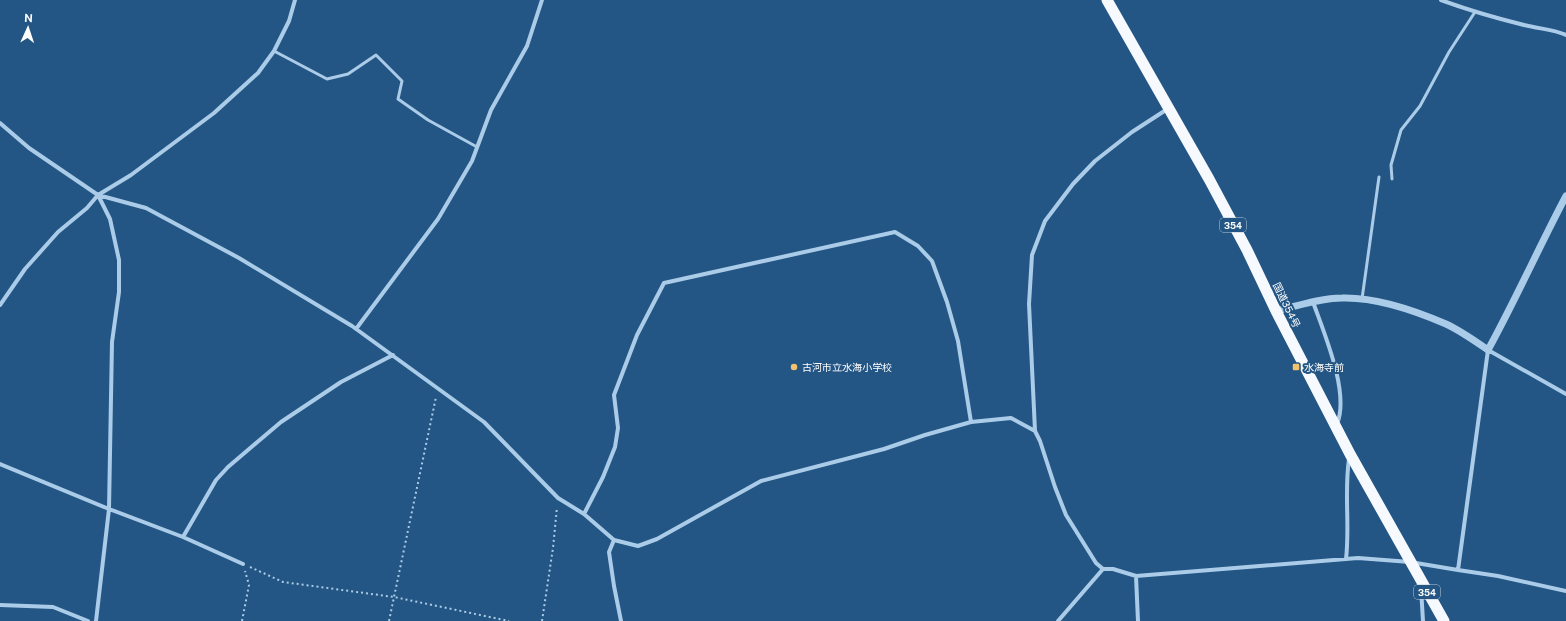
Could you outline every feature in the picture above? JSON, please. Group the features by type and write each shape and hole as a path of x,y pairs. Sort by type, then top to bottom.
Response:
{"highway":[{"name":"国道354号","path":"1107,0 1169,108 1247,250 1276,311 1350,454 1444,621"}],"street":[{"path":"0,305 24,269 58,232 87,208 98,195 131,176 214,113 258,73 274,51 289,21 295,0"},
{"path":"356,329 438,219 472,161 491,110 527,46 542,0"},
{"path":"1441,0 1475,12 1535,28 1555,30 1566,36"},
{"path":"1169,108 1132,132 1095,162 1073,184 1045,221 1032,255 1029,304 1035,431 1066,514 1096,563 1103,568 1113,569 1136,576 1358,558 1410,562 1498,576 1566,591"},
{"path":"0,123 29,148 98,195 146,208 239,258 356,329 484,422 558,498 584,514 614,540 638,546 657,539 761,481 884,449 925,435 971,422 1011,418 1035,431"},
{"path":"96,621 109,510 112,342 119,292 119,260 110,219 98,195"},
{"path":"1458,570 1488,350 1514,303 1535,256 1566,196"},
{"path":"584,514 603,476 615,447 618,428 614,395 637,335 664,283 896,232 918,246 932,261 947,302 958,341 971,422"},
{"path":"1276,311 1313,302 1342,298 1362,299 1393,306 1447,325 1566,394"},
{"path":"1313,302 1334,363 1341,399 1340,418 1336,427"},
{"path":"183,537 216,480 228,467 287,418 341,382 393,355"},
{"path":"1346,559 1348,541 1348,471 1350,454"},
{"path":"0,464 109,510 183,537 243,564"},
{"path":"614,540 609,552 621,621"},
{"path":"1058,621 1103,568"},
{"path":"1136,576 1138,621"},
{"path":"1420,580 1423,621"},
{"path":"0,605 53,607 88,621"}],"lane":[{"path":"1392,179 1392,165 1401,130 1420,106 1449,52 1475,12"},
{"path":"274,51 328,79 348,74 376,55 402,81 398,99 428,120 477,147"},
{"path":"1362,299 1379,177"}],"path":[{"path":"390,621 438,388"},
{"path":"542,621 553,548 558,498"},
{"path":"243,564 283,582 394,597 509,621"},
{"path":"242,621 249,585 243,564"}],"place":[{"name":"古河市立水海小学校","path":"794,367"},
{"name":"水海寺前","path":"1296,367"}]}
